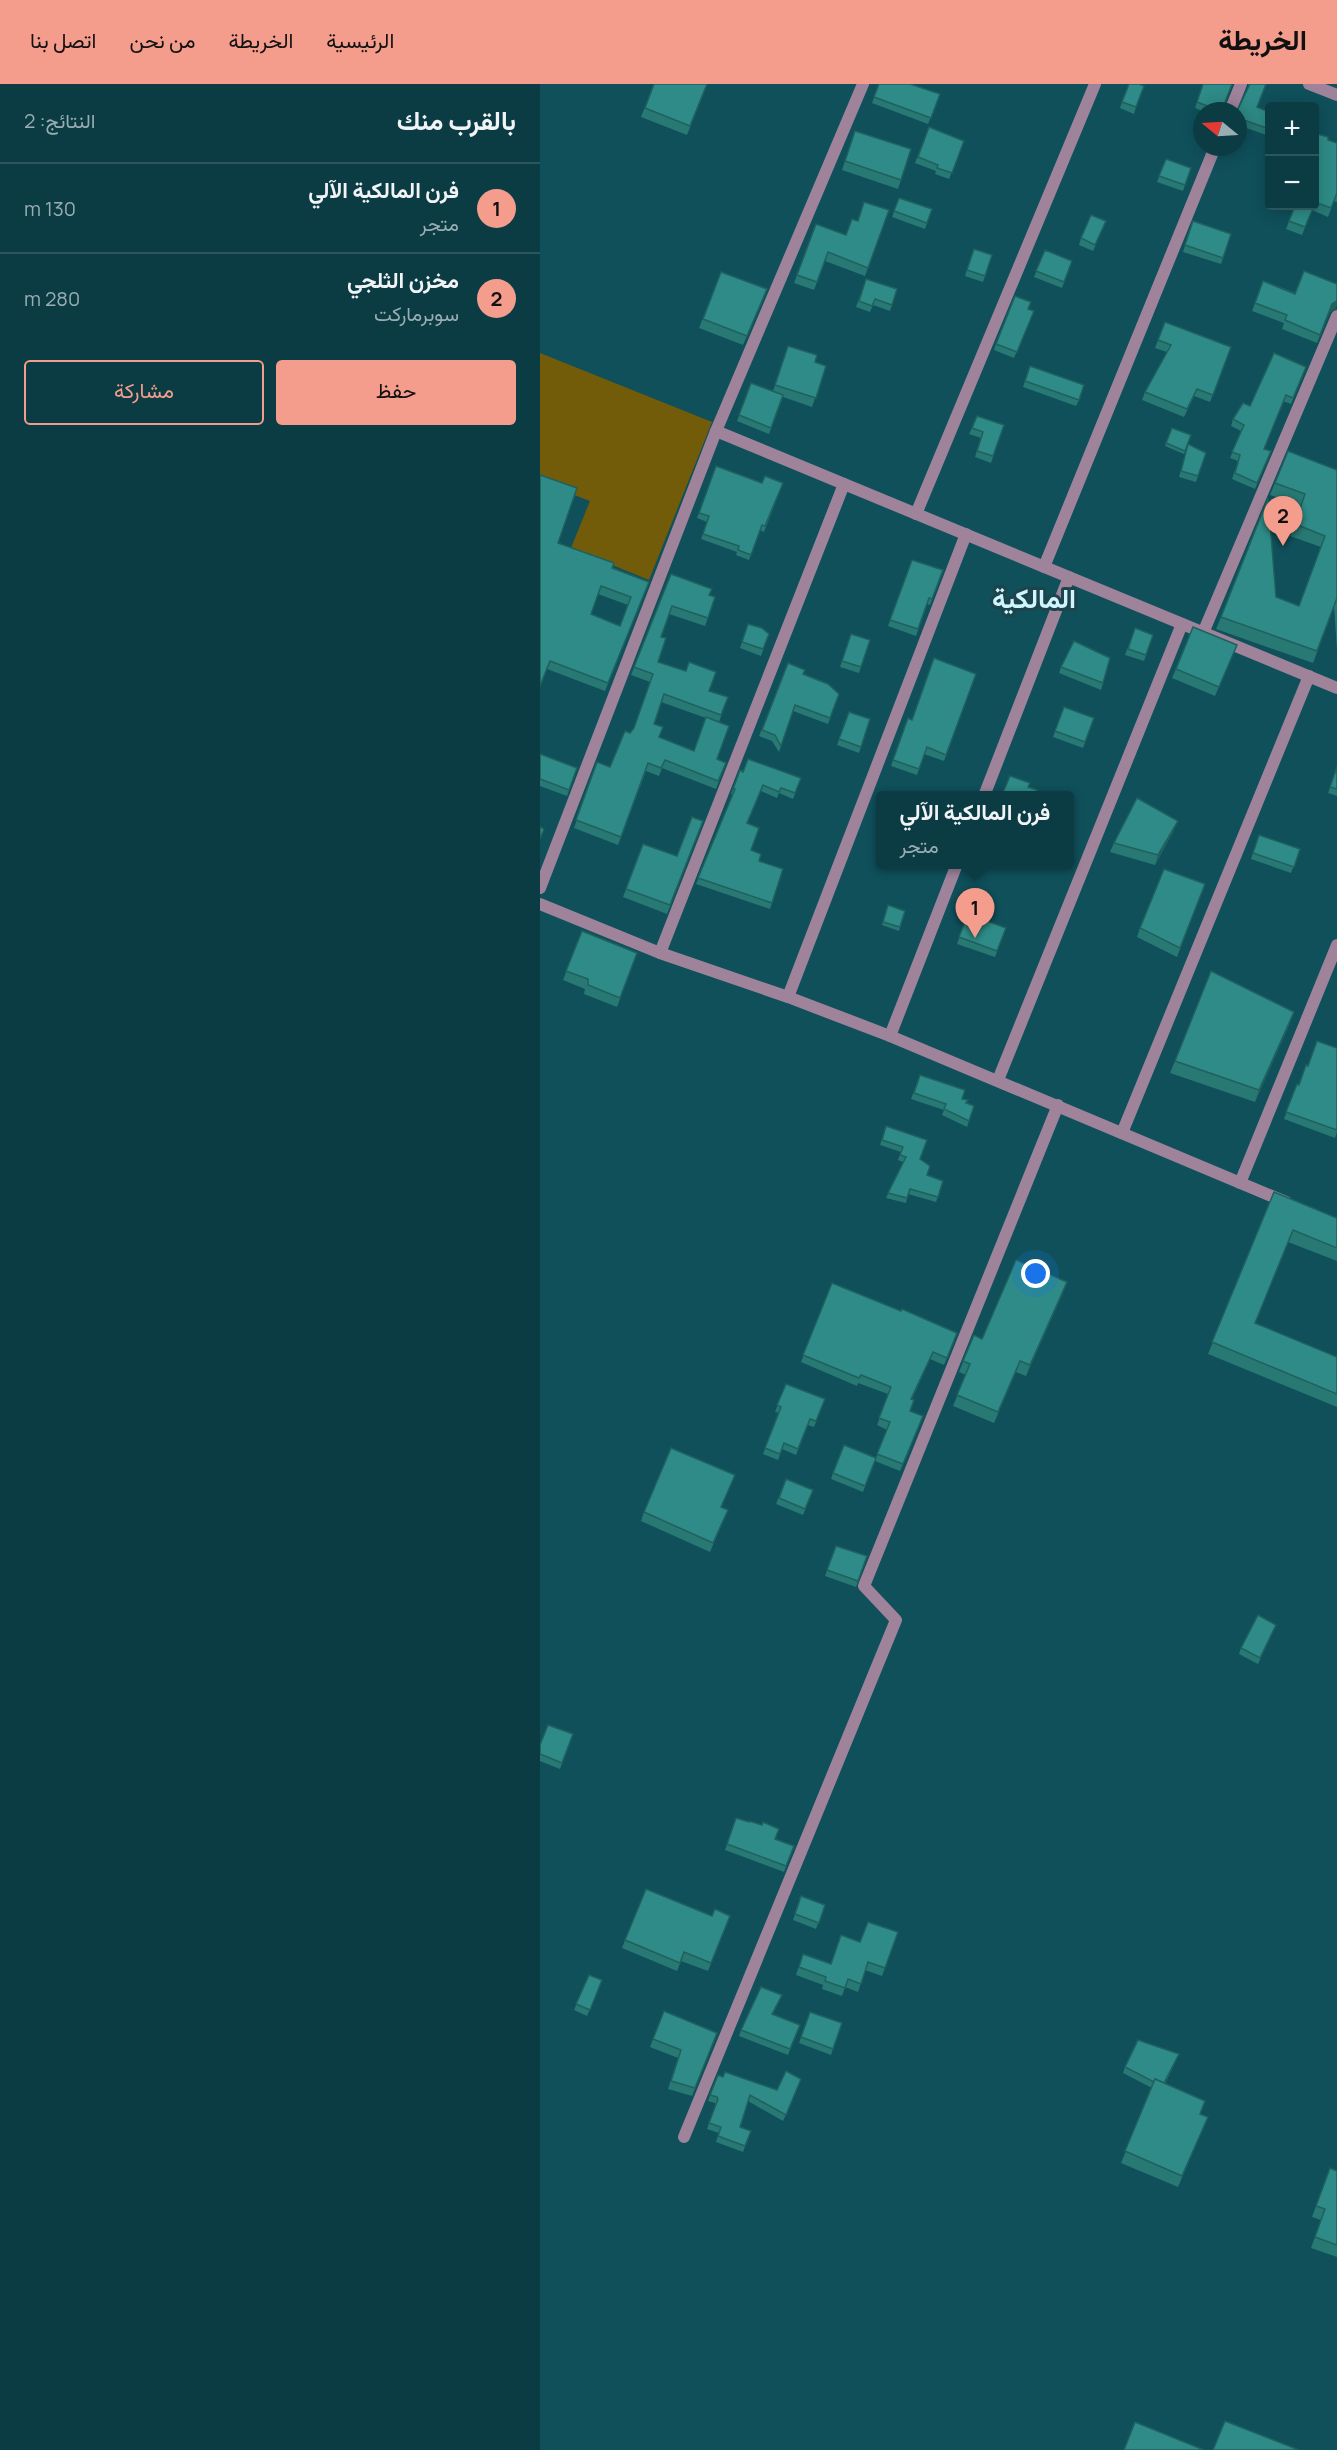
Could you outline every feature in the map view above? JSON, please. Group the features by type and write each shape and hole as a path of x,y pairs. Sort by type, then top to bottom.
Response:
{"street":[{"path":"540,888 716,430 863,84"},
{"path":"916,514 1095,84"},
{"path":"1234,102 1241,84"},
{"path":"1309,84 1337,95"},
{"path":"1044,567 1211,156"},
{"path":"1203,633 1337,316"},
{"path":"716,430 1337,688"},
{"path":"660,953 844,484"},
{"path":"788,997 966,534"},
{"path":"986,791 1069,577"},
{"path":"998,1080 1182,624"},
{"path":"1122,1133 1309,676"},
{"path":"890,1036 955,869"},
{"path":"540,904 660,953 788,997 890,1036 1294,1205"},
{"path":"1240,1183 1337,945"},
{"path":"684,2137 896,1620 864,1586 1058,1105"}],"shaded area":[{"path":"540,353 712,422 649,580 571,548 590,501 540,482"}],"building":[{"path":"654,84 707,84 690,126 645,108"},
{"path":"879,84 910,84 940,94 931,118 874,97"},
{"path":"1129,84 1144,86 1136,107 1122,102"},
{"path":"1203,84 1232,84 1225,102 1197,102"},
{"path":"1250,84 1266,84 1257,107 1265,110 1265,128 1247,121 1247,102 1241,102"},
{"path":"929,127 964,141 952,173 937,168 938,165 918,157"},
{"path":"855,131 911,149 901,180 845,161"},
{"path":"1319,134 1337,143 1337,193 1331,208 1319,204"},
{"path":"1166,159 1191,168 1185,185 1159,176"},
{"path":"899,198 932,209 927,223 894,211"},
{"path":"864,202 889,210 868,268 828,252 817,282 797,275 816,224 846,235 852,219 858,221"},
{"path":"1293,210 1312,210 1305,227 1289,221"},
{"path":"1091,215 1106,221 1095,245 1081,238"},
{"path":"1193,221 1231,234 1223,258 1185,245"},
{"path":"974,249 992,255 985,276 967,270"},
{"path":"1045,250 1072,261 1064,282 1036,271"},
{"path":"1304,271 1337,284 1337,301 1332,304 1320,335 1285,320 1287,315 1255,303 1263,281 1295,294"},
{"path":"721,272 767,289 747,336 703,319"},
{"path":"866,279 897,289 892,305 875,299 872,306 859,301"},
{"path":"1015,296 1031,302 1028,309 1034,311 1017,352 996,344"},
{"path":"1165,322 1231,347 1213,395 1197,389 1187,409 1145,392 1171,345 1158,340"},
{"path":"788,346 817,355 815,362 826,366 816,398 775,385"},
{"path":"1274,353 1306,367 1293,398 1286,395 1264,449 1271,451 1257,483 1235,473 1240,455 1232,452 1244,425 1233,419 1243,403 1250,406"},
{"path":"1030,366 1084,385 1079,400 1025,381"},
{"path":"751,383 783,395 771,428 739,415"},
{"path":"977,416 1004,425 993,456 977,451 983,432 972,428"},
{"path":"1172,428 1191,435 1185,451 1166,443"},
{"path":"1188,444 1206,453 1198,476 1181,471"},
{"path":"1288,451 1337,470 1337,598 1317,651 1221,617 1268,498 1276,597 1299,606 1325,536 1295,524 1305,494 1275,483"},
{"path":"716,466 762,483 765,476 783,483 765,526 762,525 751,555 738,550 739,546 703,534 709,516 699,513"},
{"path":"540,475 577,488 558,543 614,563 612,568 649,582 608,683 550,661 540,686","holes":["601,586 631,597 620,626 591,614"]},
{"path":"912,560 943,570 932,599 929,598 918,629 890,620"},
{"path":"671,574 712,589 709,595 715,597 708,618 672,606 661,637 666,638 658,662 686,671 689,662 716,672 709,691 728,697 721,715 664,694 654,724 663,727 659,737 694,751 706,717 729,726 717,759 726,763 718,781 665,760 661,768 648,763 621,837 576,820 597,762 610,767 625,731 630,733 634,728 653,674 634,667"},
{"path":"748,624 762,628 769,634 763,649 742,642"},
{"path":"1193,627 1237,645 1219,687 1176,669"},
{"path":"1135,628 1153,635 1146,655 1128,649"},
{"path":"851,634 870,640 861,667 842,661"},
{"path":"1074,641 1110,658 1103,683 1061,667"},
{"path":"934,658 976,674 946,755 927,747 919,769 893,760 908,718 912,720"},
{"path":"788,663 805,670 803,674 828,684 839,694 830,718 795,705 781,746 775,735 762,730"},
{"path":"1064,707 1094,718 1085,742 1055,731"},
{"path":"849,712 870,719 861,747 839,739"},
{"path":"540,754 577,768 569,790 540,779"},
{"path":"748,759 801,778 795,793 781,788 779,792 763,785 747,823 759,828 751,850 761,854 759,861 783,869 772,903 698,878 735,789 733,789 740,770 743,772"},
{"path":"1337,767 1337,789 1330,787"},
{"path":"1010,776 1030,783 1028,787 1037,790 1037,791 1004,791"},
{"path":"1137,798 1178,821 1158,855 1114,843"},
{"path":"692,817 703,821 670,905 626,889 643,844 677,856"},
{"path":"540,827 544,829 540,839"},
{"path":"1259,835 1300,849 1294,867 1253,853"},
{"path":"1164,869 1205,884 1180,948 1140,928"},
{"path":"888,905 905,911 900,927 883,922"},
{"path":"968,914 1006,928 997,951 959,937"},
{"path":"582,931 637,953 620,998 588,985 588,979 566,971"},
{"path":"1211,971 1294,1012 1259,1090 1175,1061"},
{"path":"1317,1041 1337,1048 1337,1130 1286,1112"},
{"path":"920,1075 965,1090 962,1099 968,1100 966,1103 974,1106 969,1121 944,1109 946,1104 914,1093"},
{"path":"886,1126 927,1140 920,1159 930,1166 927,1175 943,1181 938,1197 910,1189 907,1198 888,1193 906,1157 900,1155 903,1147 882,1140"},
{"path":"1274,1192 1337,1218 1337,1248 1293,1230 1255,1323 1337,1357 1337,1394 1212,1342"},
{"path":"1016,1260 1067,1282 1030,1365 1020,1361 998,1412 957,1395 970,1364 963,1361 974,1335 982,1339"},
{"path":"832,1283 901,1311 902,1309 957,1333 947,1358 933,1352 911,1399 914,1400 910,1411 923,1416 903,1464 877,1454 890,1422 879,1418 891,1387 861,1375 859,1378 803,1355"},
{"path":"786,1384 825,1399 816,1421 810,1419 798,1449 784,1443 780,1454 765,1448 781,1407 777,1405"},
{"path":"844,1445 876,1458 865,1486 833,1473"},
{"path":"671,1448 735,1475 721,1507 728,1510 713,1543 644,1512"},
{"path":"786,1479 813,1490 805,1509 779,1498"},
{"path":"836,1546 867,1556 858,1581 827,1570"},
{"path":"1258,1615 1276,1625 1260,1658 1241,1648"},
{"path":"548,1725 573,1734 562,1763 540,1754 540,1745"},
{"path":"736,1818 762,1825 763,1822 779,1829 775,1839 794,1846 786,1866 727,1844"},
{"path":"646,1889 712,1916 715,1909 730,1916 711,1963 684,1952 680,1963 625,1940"},
{"path":"801,1896 825,1905 819,1923 795,1914"},
{"path":"868,1922 898,1932 885,1968 868,1962 861,1984 848,1979 845,1988 825,1981 826,1977 799,1967 803,1954 831,1964 841,1935 860,1942"},
{"path":"589,1975 602,1980 590,2010 576,2004"},
{"path":"761,1987 782,1995 772,2014 800,2025 790,2049 741,2030"},
{"path":"664,2011 717,2033 695,2088 671,2081 681,2050 653,2039"},
{"path":"810,2012 842,2023 833,2049 801,2037"},
{"path":"1138,2040 1179,2054 1164,2083 1155,2079 1154,2082 1125,2067"},
{"path":"786,2071 801,2079 786,2115 750,2095 740,2127 751,2131 745,2146 718,2136 721,2127 709,2123 718,2099 710,2095 718,2075 723,2077 725,2072 777,2090"},
{"path":"1155,2079 1205,2101 1200,2114 1208,2117 1182,2176 1125,2151"},
{"path":"1330,2168 1337,2171 1337,2245 1315,2237 1325,2209 1316,2206"},
{"path":"1225,2421 1299,2450 1213,2450"},
{"path":"1135,2422 1204,2450 1124,2450"}],"place":[{"name":"مخزن الثلجي","path":"1283,546"},
{"name":"فرن المالكية الآلي","path":"975,938"}],"district":[{"name":"المالكية","path":"1034,597"}]}
